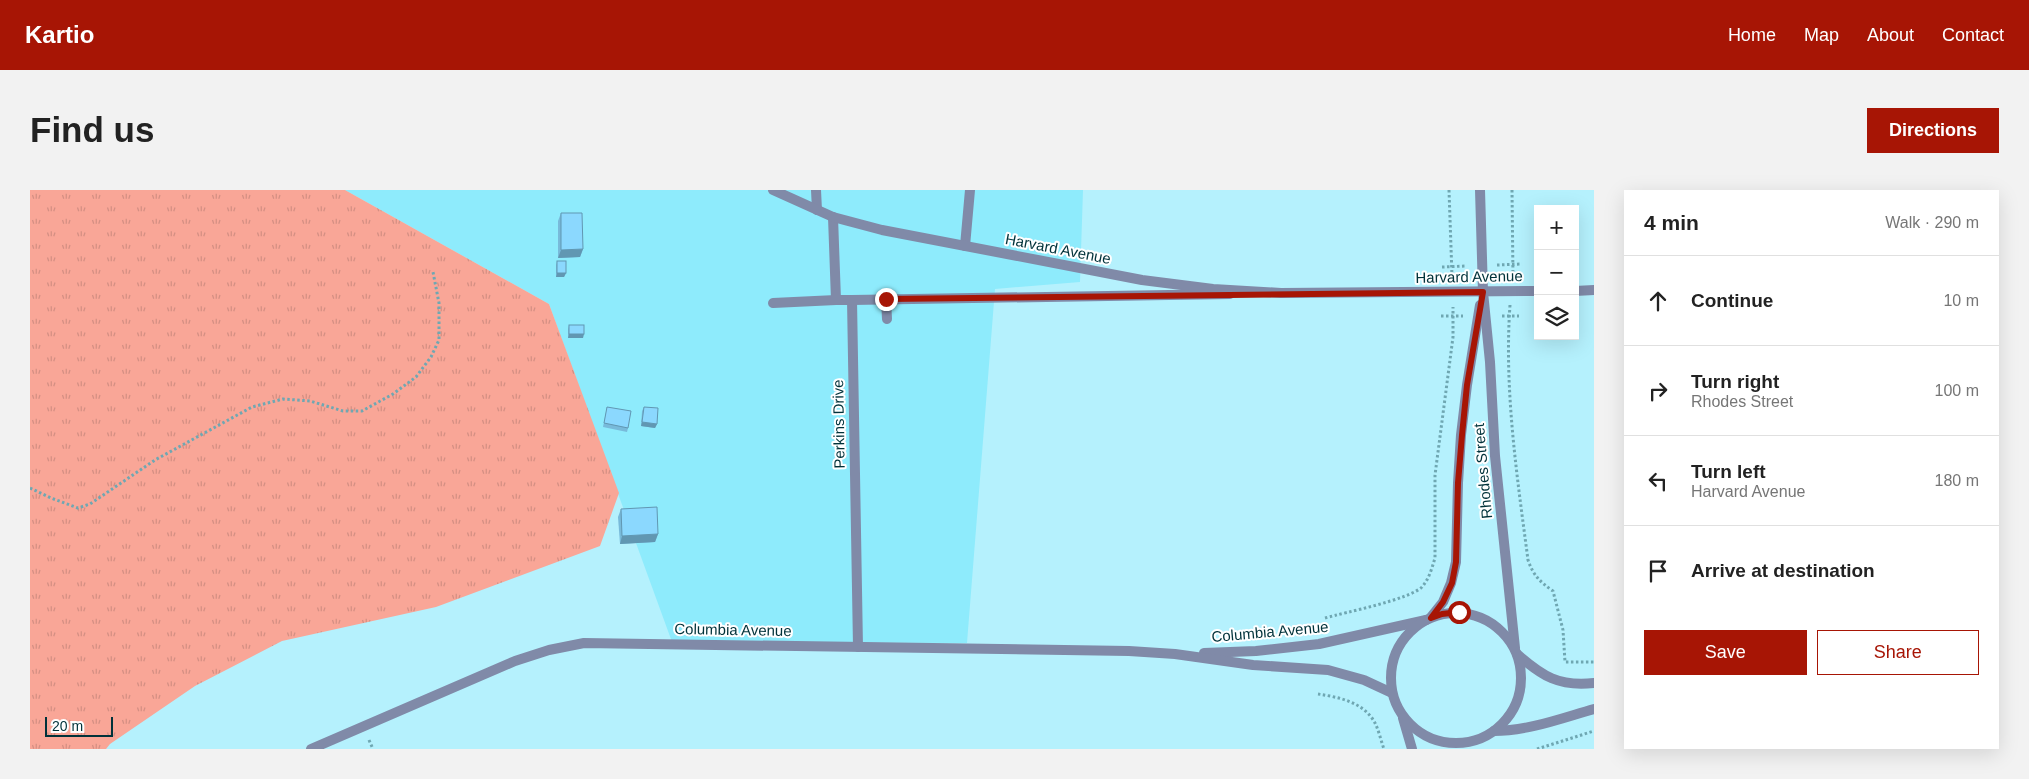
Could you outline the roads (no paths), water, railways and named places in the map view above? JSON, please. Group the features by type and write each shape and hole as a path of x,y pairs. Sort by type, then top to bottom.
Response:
{"street":[{"name":"Harvard Avenue","path":"773,190 833,217 882,230 1142,280 1213,289 1281,293"},
{"path":"816,190 817,210"},
{"path":"965,246 970,190"},
{"name":"Rhodes Street","path":"1480,190 1483,292 1496,456 1516,651"},
{"path":"833,217 836,300"},
{"path":"1579,291 1594,290"},
{"name":"Harvard Avenue","path":"852,300 1534,291"},
{"name":"Rhodes Street","path":"1428,619 1443,602 1452,583 1456,562 1458,483 1467,385 1483,292"},
{"path":"886,299 887,319"},
{"path":"773,303 852,300"},
{"name":"Perkins Drive","path":"852,300 858,647"},
{"path":"1412,749 1402,714 1392,693 1390,676 1395,654 1407,634 1428,619 1453,613 1476,616 1496,626 1505,634 1516,651 1531,666 1558,682 1567,684 1594,683"},
{"name":"Columbia Avenue","path":"311,749 515,661 549,650 584,643 1084,650 1175,654 1256,651 1319,644 1428,619"},
{"path":"1402,714 1418,731 1439,741 1462,743 1494,731 1510,714 1518,699 1522,676 1516,651"},
{"name":"Columbia Avenue","path":"1175,654 1253,665 1328,670 1357,678 1392,693"},
{"path":"1494,731 1511,731 1594,709"},
{"path":"1478,749 1484,736"}]}
